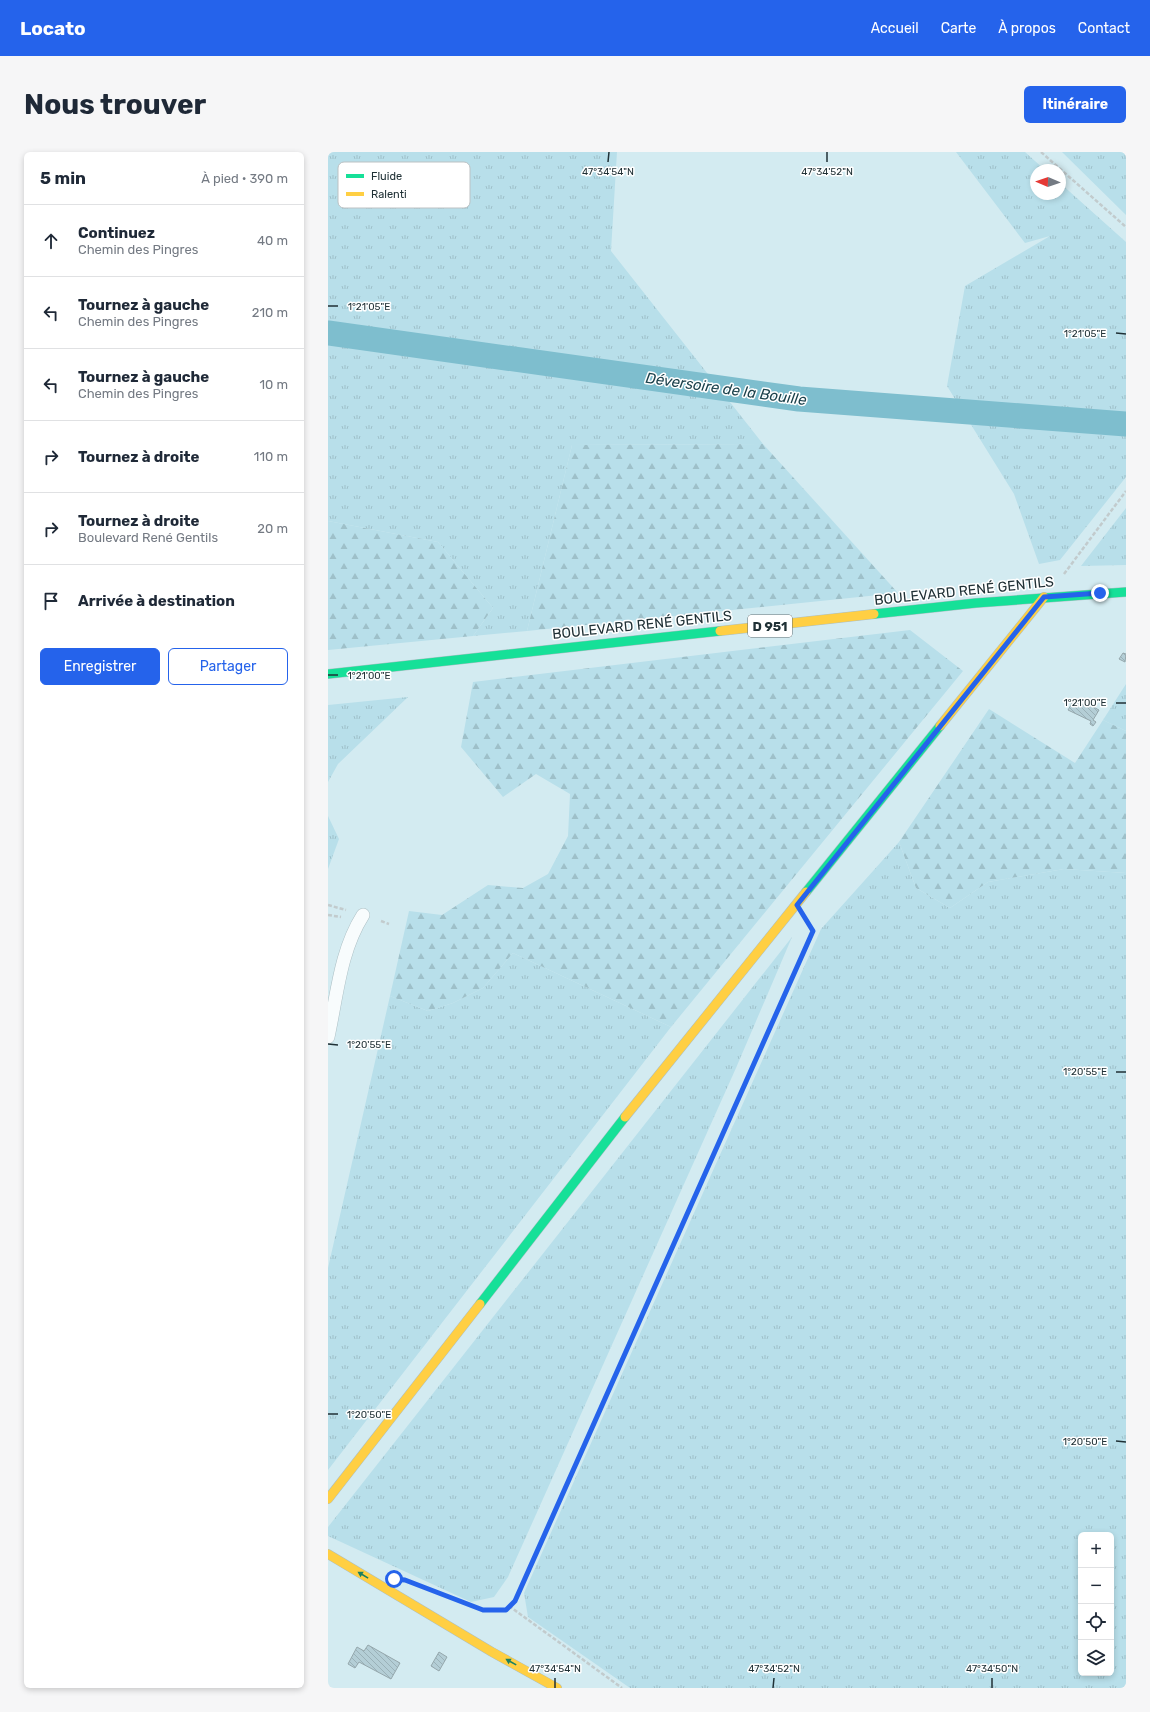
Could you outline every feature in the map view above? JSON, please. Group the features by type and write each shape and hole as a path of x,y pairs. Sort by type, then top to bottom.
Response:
{"street":[{"name":"BOULEVARD RENÉ GENTILS","path":"328,674 1044,597 1126,592"},
{"path":"328,1500 646,1091 1044,597"},
{"path":"328,1554 492,1652 557,1688"}],"lane":[{"path":"328,1037 347,948 355,927 363,915"}],"path":[{"path":"1041,152 1126,227"},
{"path":"1071,565 1126,491"},
{"path":"441,1594 483,1610 506,1610 515,1601 813,931 797,905"},
{"path":"509,1606 622,1688"}],"green space":[{"path":"328,152 617,152 611,251 763,444 572,445 527,631 473,636 493,608 438,542 328,521"},
{"path":"956,152 1025,152 1038,164 1030,164 1030,200 1066,200 1066,188 1126,242 1126,477 1060,560 1039,564 1014,494 947,386 965,286 1050,236 1025,243"},
{"path":"1062,152 1126,152 1126,215"},
{"path":"763,444 898,593 527,631 572,445"},
{"path":"1126,508 1126,565 1081,566"},
{"path":"328,521 438,542 493,608 473,636 328,650"},
{"path":"910,630 963,671 671,1027 513,953 483,988 453,1003 428,1011 390,996 409,911 442,915 488,885 523,888 548,874 568,836 570,794 536,774 503,797 461,747 473,682"},
{"path":"1126,684 1126,731 1103,720"},
{"path":"408,697 338,764 328,782 328,705"},
{"path":"989,709 1075,763 1103,720 1126,731 1126,873 1064,869 988,882 950,908 916,888 899,842"},
{"path":"328,816 339,839 328,869"},
{"path":"899,842 916,888 950,908 988,882 1064,869 1126,873 1126,1688 630,1688 528,1617 524,1593 821,929"},
{"path":"792,937 736,1068 508,1577 494,1597 471,1602 328,1536 328,1527"},
{"path":"513,953 671,1027 328,1470 328,1268 390,996 428,1011 453,1003 483,988"}],"building":[{"path":"1123,653 1126,654 1125,662 1119,659"},
{"path":"1074,700 1085,706 1086,703 1099,710 1093,720 1096,722 1093,726 1090,724 1091,721 1068,710"},
{"path":"368,1645 400,1663 391,1679 359,1662 355,1668 348,1664 357,1647 364,1651"},
{"path":"439,1652 447,1657 439,1671 431,1666"}],"waterway":[{"name":"Déversoire de la Bouille","path":"328,333 799,399 1126,424"}],"traffic: fast":[{"path":"874,614 976,603 1126,592"},
{"path":"328,674 720,631"},
{"path":"806,892 940,726"},
{"path":"480,1304 625,1117"}],"traffic: slow":[{"path":"940,726 1044,597"},
{"path":"720,631 874,614"},
{"path":"625,1117 806,892"},
{"path":"328,1499 480,1304"},
{"path":"328,1554 492,1652 557,1688"}],"route":[{"path":"394,1579 405,1580 483,1610 506,1610 515,1601 813,931 797,905 1044,597 1100,593"}]}
